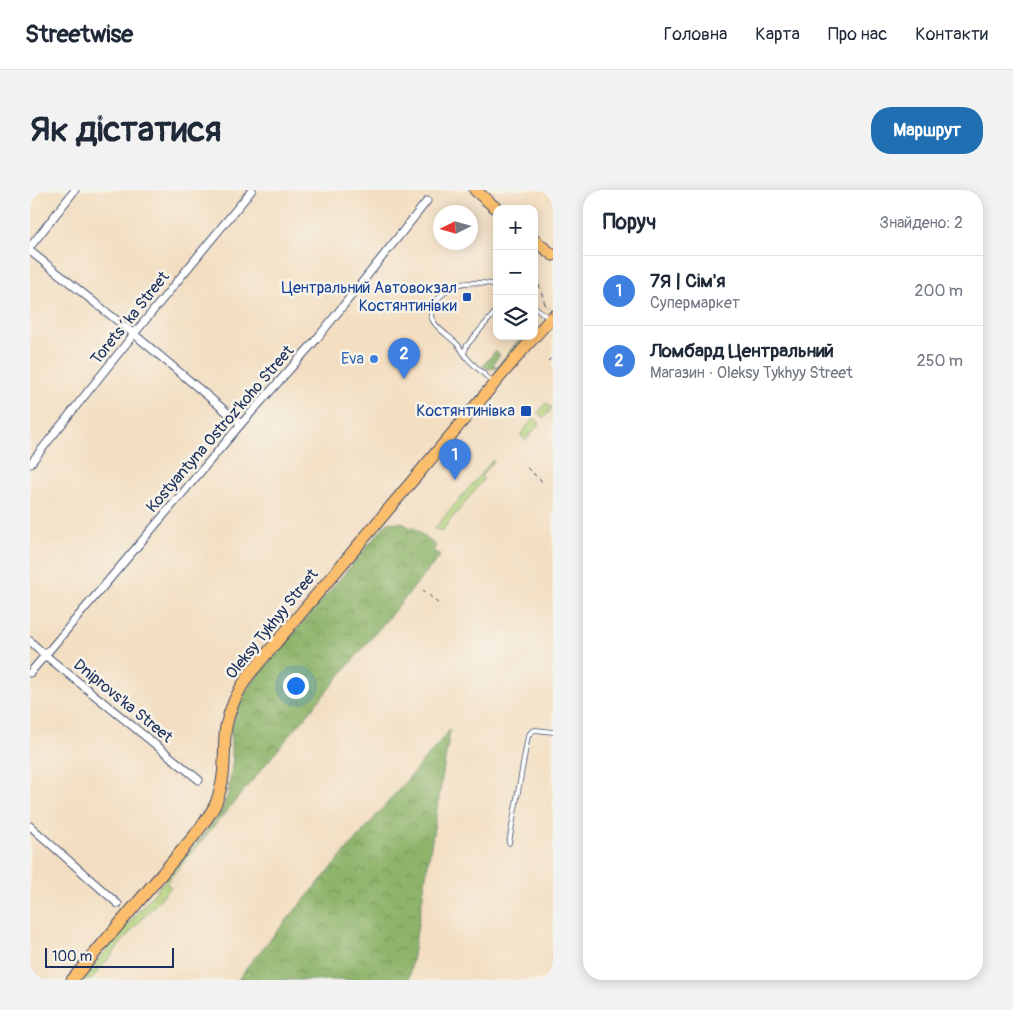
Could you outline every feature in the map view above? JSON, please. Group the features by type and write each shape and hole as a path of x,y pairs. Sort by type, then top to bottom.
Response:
{"main road":[{"path":"475,190 493,206"},
{"path":"538,243 553,255"},
{"name":"Oleksy Tykhyy Street","path":"72,980 194,836 212,812 221,784 226,726 234,700 248,676 552,317"}],"street":[{"path":"76,190 30,249 241,424"},
{"name":"Toretsʹka Street","path":"30,464 252,190"},
{"name":"Kostyantyna Ostroz'koho Street","path":"30,673 241,424 315,341 427,201"},
{"name":"Dniprovs'ka Street","path":"30,641 199,780"},
{"path":"30,826 118,904"}],"lane":[{"path":"493,285 470,282 448,289 434,303 432,316 435,324 456,343 469,360 494,384"},
{"path":"538,308 552,317"},
{"path":"464,353 466,345 493,315"},
{"path":"509,843 528,736 532,731 536,730 553,732"}],"path":[{"path":"539,285 545,304 552,317"},
{"path":"548,361 553,357"},
{"path":"527,468 544,483"},
{"path":"424,590 440,605"}],"green space":[{"path":"519,340 522,340 497,368 488,369 483,366 495,351 500,355 493,364 497,367"},
{"path":"546,403 552,408 544,418 538,413"},
{"path":"534,418 540,423 526,440 520,435"},
{"path":"493,460 481,476 484,479 441,532 434,529"},
{"path":"388,522 403,522 409,528 413,527 436,546 433,550 440,556 199,844 197,842 222,810 228,794 233,759 231,729 243,696 256,678"},
{"path":"450,730 409,980 238,980 250,963"},
{"path":"197,842 199,844 166,883 171,887 132,930 91,980 81,980"}],"place":[{"name":"Центральний Автовокзал Костянтинівки","path":"467,297"},
{"name":"Eva","path":"374,359"},
{"name":"Ломбард Центральний","path":"404,379"},
{"name":"Костянтинівка","path":"526,411"},
{"name":"7Я | Сім'я","path":"455,480"}]}
